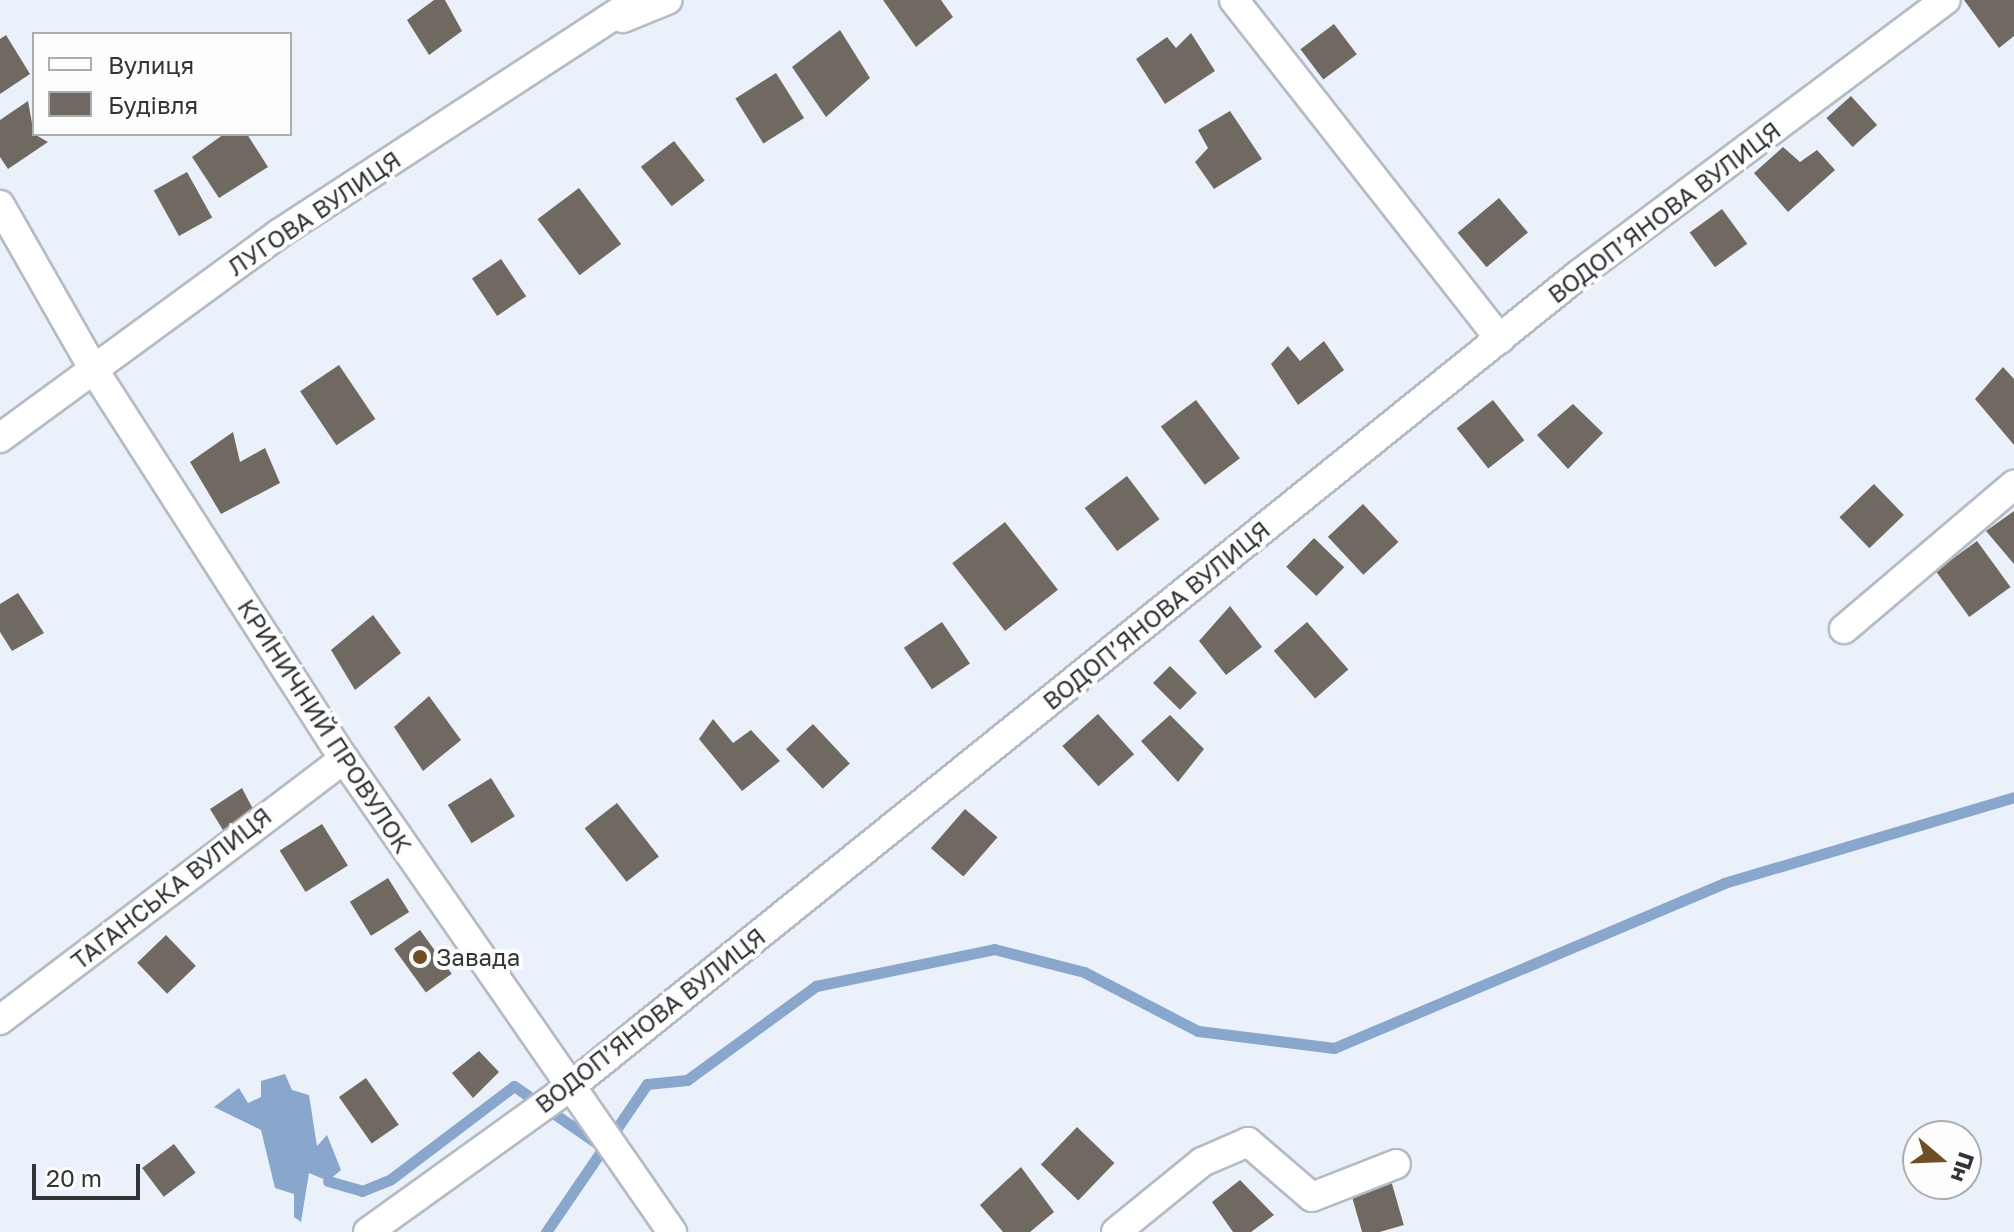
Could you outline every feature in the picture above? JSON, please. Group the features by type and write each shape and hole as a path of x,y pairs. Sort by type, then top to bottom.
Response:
{"street":[{"name":"ЛУГОВА ВУЛИЦЯ","path":"0,438 280,233 637,0"},
{"path":"581,36 667,0"},
{"path":"1234,0 1500,339"},
{"name":"ВОДОП’ЯНОВА ВУЛИЦЯ","path":"368,1232 570,1087 1500,339 1945,0"},
{"name":"КРИНИЧНИЙ ПРОВУЛОК","path":"0,205 94,370 344,759 672,1232"},
{"path":"1844,629 2014,485"},
{"name":"ТАГАНСЬКА ВУЛИЦЯ","path":"0,1020 344,759"},
{"path":"1116,1232 1202,1162 1248,1142 1312,1197 1396,1164"}],"water":[{"path":"285,1074 292,1090 309,1095 317,1146 327,1135 341,1170 328,1181 309,1173 301,1222 294,1217 294,1194 275,1188 261,1130 214,1107 239,1088 248,1103 261,1097 261,1081"}],"building":[{"path":"434,0 445,0 462,31 429,55 407,20"},
{"path":"883,0 941,0 953,17 916,47"},
{"path":"1964,0 2014,0 2014,36 1999,48"},
{"path":"1334,24 1357,54 1323,80 1300,49"},
{"path":"840,30 870,78 826,117 792,67"},
{"path":"1191,33 1215,71 1165,104 1136,59 1167,37 1176,48"},
{"path":"6,35 30,74 0,94 0,39"},
{"path":"776,73 804,118 763,143 735,98"},
{"path":"1851,96 1877,125 1853,147 1826,118"},
{"path":"28,101 32,136 48,142 8,169 0,157 0,120"},
{"path":"1230,111 1262,159 1214,189 1195,162 1208,148 1198,130"},
{"path":"221,136 248,136 268,167 219,198 192,157"},
{"path":"674,141 705,180 672,206 641,167"},
{"path":"1783,147 1800,162 1817,150 1835,170 1788,212 1754,173"},
{"path":"187,172 212,217 179,236 154,190"},
{"path":"579,188 621,244 580,275 537,219"},
{"path":"1499,198 1528,232 1487,267 1458,233"},
{"path":"1722,209 1747,244 1715,267 1690,233"},
{"path":"501,259 526,296 497,316 472,279"},
{"path":"1324,341 1344,370 1298,405 1271,364 1288,346 1300,361"},
{"path":"339,365 375,419 336,445 300,391"},
{"path":"2003,367 2014,379 2014,445 1975,399"},
{"path":"1196,400 1240,458 1205,485 1161,426"},
{"path":"1493,400 1524,440 1488,469 1457,428"},
{"path":"1573,404 1603,433 1568,469 1537,435"},
{"path":"233,432 240,462 265,448 280,483 221,514 190,462"},
{"path":"1127,476 1159,519 1117,551 1085,508"},
{"path":"1874,484 1904,515 1869,548 1839,517"},
{"path":"1363,504 1398,542 1363,575 1328,537"},
{"path":"2014,511 2014,564 1986,531"},
{"path":"1005,522 1058,590 1005,631 952,563"},
{"path":"1314,538 1344,567 1316,596 1286,567"},
{"path":"1977,541 2011,587 1969,617 1936,571"},
{"path":"18,593 44,633 12,651 0,632 0,604"},
{"path":"1230,606 1262,647 1226,675 1199,641"},
{"path":"373,615 401,653 355,690 331,650"},
{"path":"942,622 970,663 932,689 904,648"},
{"path":"1307,622 1348,670 1315,698 1274,651"},
{"path":"1170,666 1197,693 1180,710 1153,683"},
{"path":"429,696 461,740 423,771 394,727"},
{"path":"1098,714 1134,754 1098,786 1062,746"},
{"path":"1170,715 1204,749 1178,782 1141,741"},
{"path":"713,719 733,743 751,730 780,761 742,791 699,739"},
{"path":"813,724 850,763 823,789 786,749"},
{"path":"491,778 515,816 472,843 448,805"},
{"path":"242,788 255,813 226,835 210,809"},
{"path":"617,803 659,857 627,882 585,828"},
{"path":"965,809 997,837 963,876 931,848"},
{"path":"322,824 348,866 306,892 280,850"},
{"name":"Завада","path":"388,878 409,912 371,936 350,902"},
{"name":"Завада","path":"420,930 452,974 426,992 394,949"},
{"path":"166,935 196,966 167,994 137,963"},
{"path":"479,1051 499,1072 473,1098 452,1073"},
{"path":"366,1078 399,1125 372,1144 339,1097"},
{"path":"1077,1127 1114,1163 1078,1201 1041,1164"},
{"path":"174,1144 196,1173 164,1197 142,1168"},
{"path":"1021,1167 1054,1212 1030,1232 1003,1232 980,1205"},
{"path":"1390,1177 1404,1225 1380,1232 1362,1232 1350,1189"},
{"path":"1240,1180 1274,1215 1251,1232 1233,1232 1212,1202"}],"waterway":[{"path":"546,1232 647,1084 687,1080 816,986 994,949 1084,972 1198,1031 1334,1048 1724,883 2014,797"},
{"path":"328,1181 362,1191 391,1179 514,1086 601,1146"}],"place":[{"name":"Завада","path":"420,957"}]}
